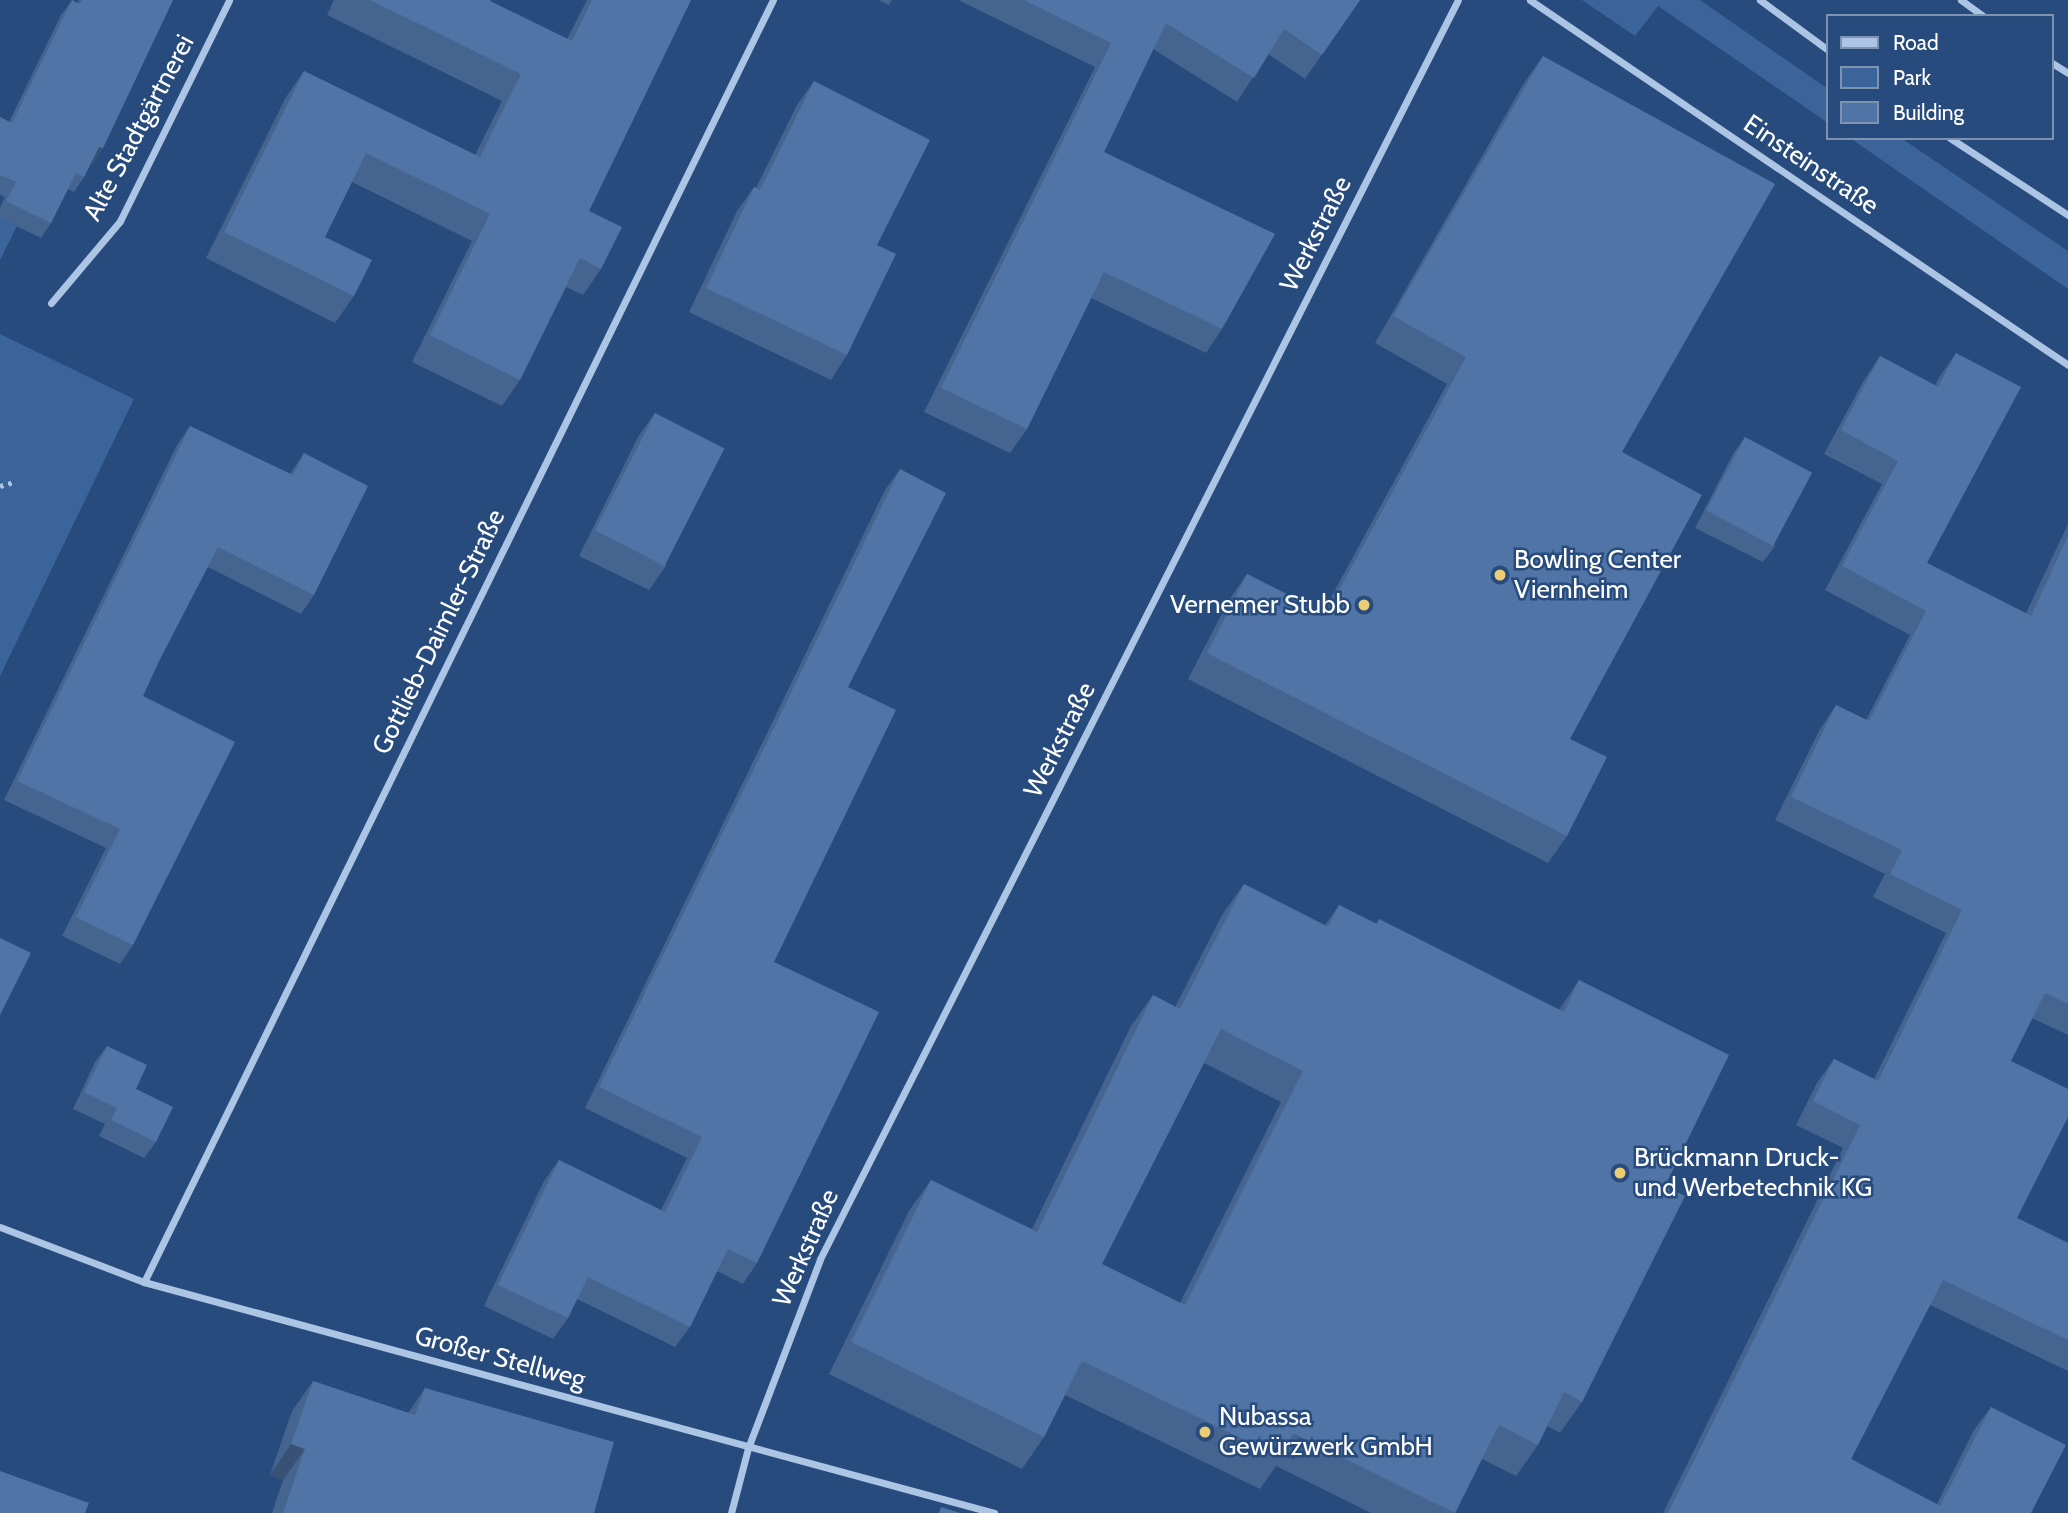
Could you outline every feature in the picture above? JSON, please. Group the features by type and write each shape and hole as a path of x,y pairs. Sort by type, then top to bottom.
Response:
{"street":[{"name":"Alte Stadtgärtnerei","path":"51,303 120,221 229,0"},
{"name":"Gottlieb-Daimler-Straße","path":"144,1282 773,0"},
{"name":"Werkstraße","path":"731,1513 748,1448 820,1259 1458,0"},
{"name":"Einsteinstraße","path":"1530,0 2068,365"},
{"path":"1760,0 1826,49"},
{"path":"1961,0 1980,14"},
{"path":"1953,140 2068,215"},
{"name":"Großer Stellweg","path":"0,1227 144,1282 995,1513"}],"path":[{"path":"0,486 14,482"}],"green space":[{"path":"1582,0 1700,0 1826,88 1826,122 1658,6 1635,36"},
{"path":"1853,140 1904,140 2068,251 2068,289"},
{"path":"0,218 17,226 0,260"},
{"path":"0,334 134,399 0,676"}],"building":[{"path":"72,0 79,4 82,0 173,0 103,148 99,147 84,177 76,173 51,223 6,201 16,182 0,175 0,117 12,123"},
{"path":"370,0 491,0 572,41 592,0 691,0 589,211 622,227 601,269 580,258 520,380 430,335 490,214 366,153 325,237 372,260 354,296 224,232 304,71 480,157 521,74"},
{"path":"1024,0 1360,0 1322,55 1284,29 1254,78 1166,23 1104,152 1275,234 1222,329 1104,272 1027,429 941,388 1111,43"},
{"path":"1543,56 1775,184 1622,452 1702,495 1570,739 1607,757 1567,836 1207,653 1247,574 1326,614 1466,357 1393,316"},
{"path":"814,81 930,140 877,245 896,254 847,355 706,288 754,187 760,190"},
{"path":"1956,353 2021,387 1927,563 2031,616 2068,536 2068,1004 2045,993 2011,1061 2068,1089 2068,1117 2017,1218 2068,1243 2068,1340 1943,1280 1851,1459 1940,1506 1991,1407 2066,1445 2031,1513 1668,1513 1860,1125 1813,1101 1834,1059 1878,1081 1962,910 1890,874 1902,850 1791,797 1836,705 1869,721 1926,611 1842,566 1898,461 1841,430 1880,356 1938,387"},
{"path":"655,413 724,448 665,566 595,531"},
{"path":"190,426 293,475 304,453 368,486 314,595 218,547 160,659 143,696 235,742 133,945 76,917 120,829 17,781"},
{"path":"1745,437 1812,473 1773,546 1706,510"},
{"path":"900,469 946,493 848,687 896,710 774,962 879,1012 757,1263 728,1249 690,1327 588,1277 568,1318 498,1285 559,1160 665,1212 702,1137 599,1087"},
{"path":"1244,884 1328,927 1339,905 1377,924 1379,919 1564,1012 1579,980 1729,1055 1665,1186 1685,1196 1582,1402 1564,1392 1538,1445 1499,1425 1455,1513 1293,1433 1282,1458 1082,1361 1044,1437 851,1342 931,1180 1037,1232 1153,995 1180,1009","holes":["1221,1029 1303,1071 1185,1305 1102,1264"]},
{"path":"0,938 31,953 0,1015"},
{"path":"107,1046 147,1065 136,1089 173,1107 156,1142 111,1120 117,1108 84,1092"},
{"path":"313,1381 415,1415 425,1388 614,1442 594,1513 283,1513 305,1449 291,1444"},
{"path":"0,1471 89,1503 85,1513 0,1513"},
{"path":"941,1507 960,1513 939,1513"}],"place":[{"name":"Bowling Center Viernheim","path":"1500,575"},
{"name":"Vernemer Stubb","path":"1364,605"},
{"name":"Brückmann Druck- und Werbetechnik KG","path":"1620,1173"},
{"name":"Nubassa Gewürzwerk GmbH","path":"1205,1432"}]}
